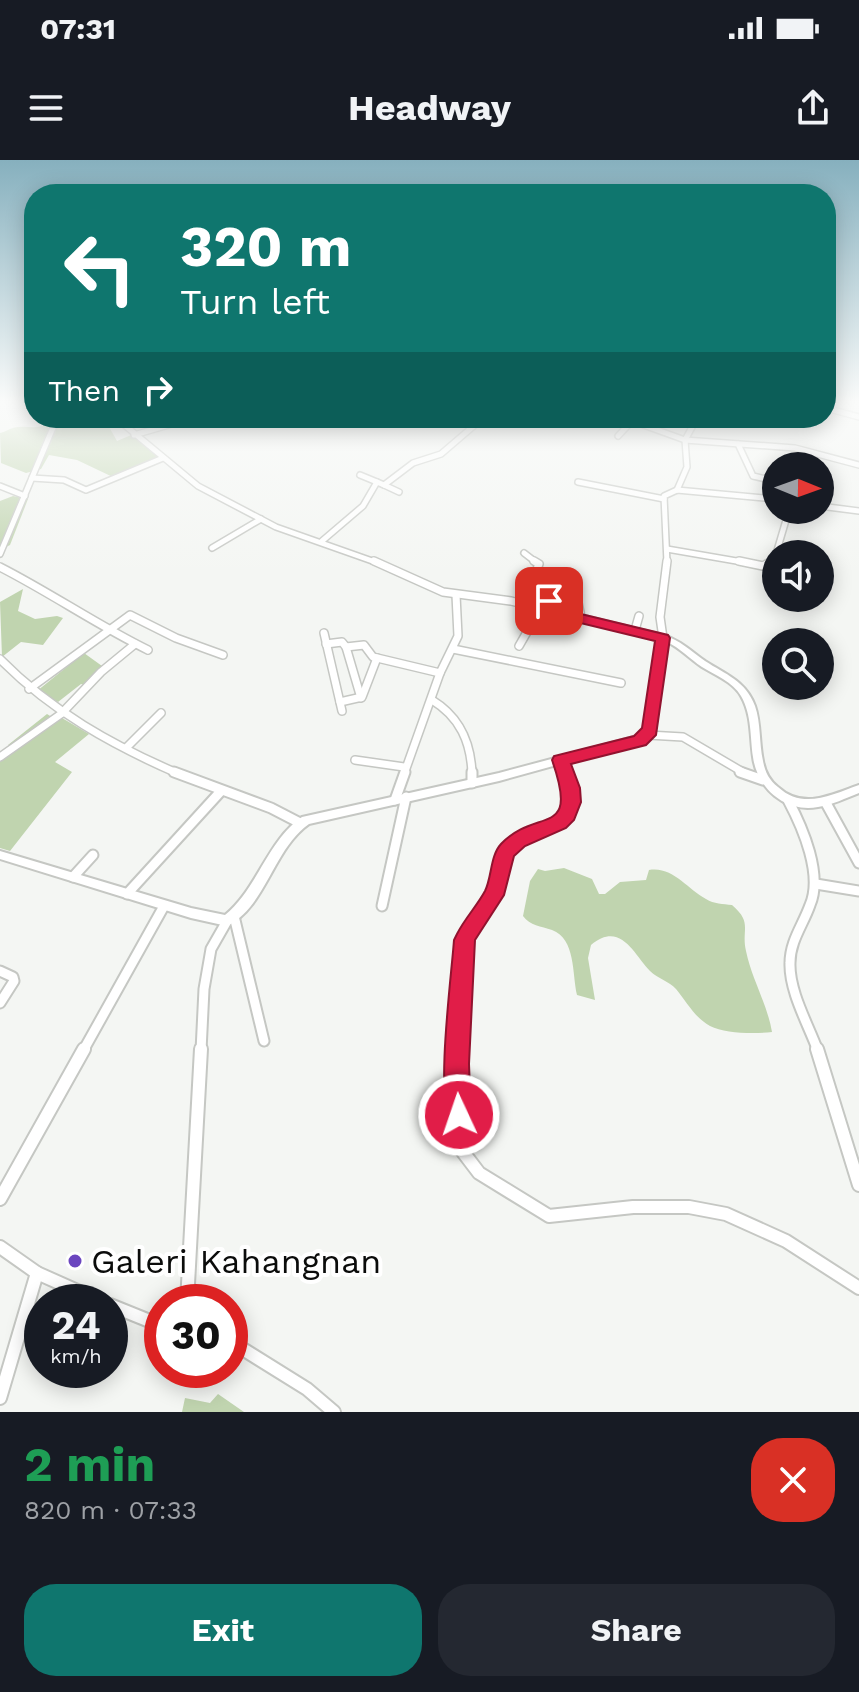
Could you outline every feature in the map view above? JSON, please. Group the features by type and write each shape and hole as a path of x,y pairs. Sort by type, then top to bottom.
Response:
{"street":[{"path":"0,554 40,458"},
{"path":"32,478 61,479 88,489 162,458"},
{"path":"164,458 202,488 279,529 322,541 456,595 489,597 581,617 663,638 680,646 740,688 745,695 753,715 759,771 763,780"},
{"path":"322,541 363,506 381,484 413,463 427,458"},
{"path":"677,490 687,467 686,458"},
{"path":"745,458 753,476 762,478"},
{"path":"838,458 859,465"},
{"path":"360,475 399,492"},
{"path":"578,482 664,499"},
{"path":"0,486 25,496"},
{"path":"648,735 663,638 660,617 667,549 664,499 667,493 677,490 762,498"},
{"path":"834,508 859,511"},
{"path":"212,548 261,519"},
{"path":"667,549 762,566"},
{"path":"519,646 523,633 541,621 548,611 549,596 530,584 539,564 524,553"},
{"path":"0,567 58,597 107,631 148,650"},
{"path":"574,584 581,617"},
{"path":"382,906 404,767 462,625 456,595"},
{"path":"29,689 130,615 176,638 223,655"},
{"path":"635,630 639,616"},
{"path":"324,633 342,711"},
{"path":"326,644 342,642 346,647 361,698"},
{"path":"0,757 61,714 101,672 135,644"},
{"path":"346,647 364,645 370,655 377,658 440,673"},
{"path":"453,649 621,683"},
{"path":"340,702 361,698 370,682 377,658"},
{"path":"0,659 29,689 61,714 126,748 300,823 631,744 648,735 683,737 740,772 763,780 788,800 805,805 826,803 859,789"},
{"path":"432,700 453,713 464,732 473,756 472,783"},
{"path":"126,748 161,713"},
{"path":"355,760 404,767"},
{"path":"560,760 571,788 572,802 568,814 559,823 518,841 506,852 494,895 465,940 456,1098 463,1152 479,1173 549,1216 633,1207 705,1209 765,1230 859,1288"},
{"path":"127,894 221,791"},
{"path":"788,800 797,817 816,884 792,938 790,974 827,1076 859,1185"},
{"path":"826,803 859,863"},
{"path":"188,1284 204,989 211,949 300,823"},
{"path":"0,855 164,906 230,919"},
{"path":"73,877 93,855"},
{"path":"816,884 859,891"},
{"path":"0,1199 164,906"},
{"path":"230,919 264,1041"},
{"path":"0,971 13,977 14,981 0,1003"},
{"path":"0,1247 37,1273 62,1284"},
{"path":"0,1398 37,1273"},
{"path":"248,1352 307,1389 334,1412"}],"green space":[{"path":"1,458 47,458 41,469 26,473 1,463"},
{"path":"68,458 162,458 117,479"},
{"path":"13,496 28,499 10,545 0,550 0,501"},
{"path":"23,589 18,611 35,619 63,618 43,645 21,642 2,657 0,602"},
{"path":"84,653 102,666 85,685 81,684 58,702 37,691"},
{"path":"47,714 58,721 62,718 89,734 55,762 72,772 10,851 0,848 0,762 15,749 8,745"},
{"path":"564,868 592,879 599,894 605,894 620,882 646,880 649,870 665,871 709,901 732,905 744,922 749,962 772,1032 732,1032 710,1026 695,1014 673,986 650,971 626,943 611,936 591,945 588,958 595,1000 577,995 572,958 565,941 552,930 532,924 523,916 530,881 538,869"},
{"path":"218,1394 244,1412 182,1412 185,1398 210,1403"}],"place":[{"name":"Galeri Kahangnan","path":"75,1261"}],"route":[{"path":"459,1115 457,1064 465,940 472,925 490,904 506,852 518,841 559,823 568,814 572,802 571,788 560,760 631,744 640,741 650,731 660,641 663,638 548,611 549,601"}]}
